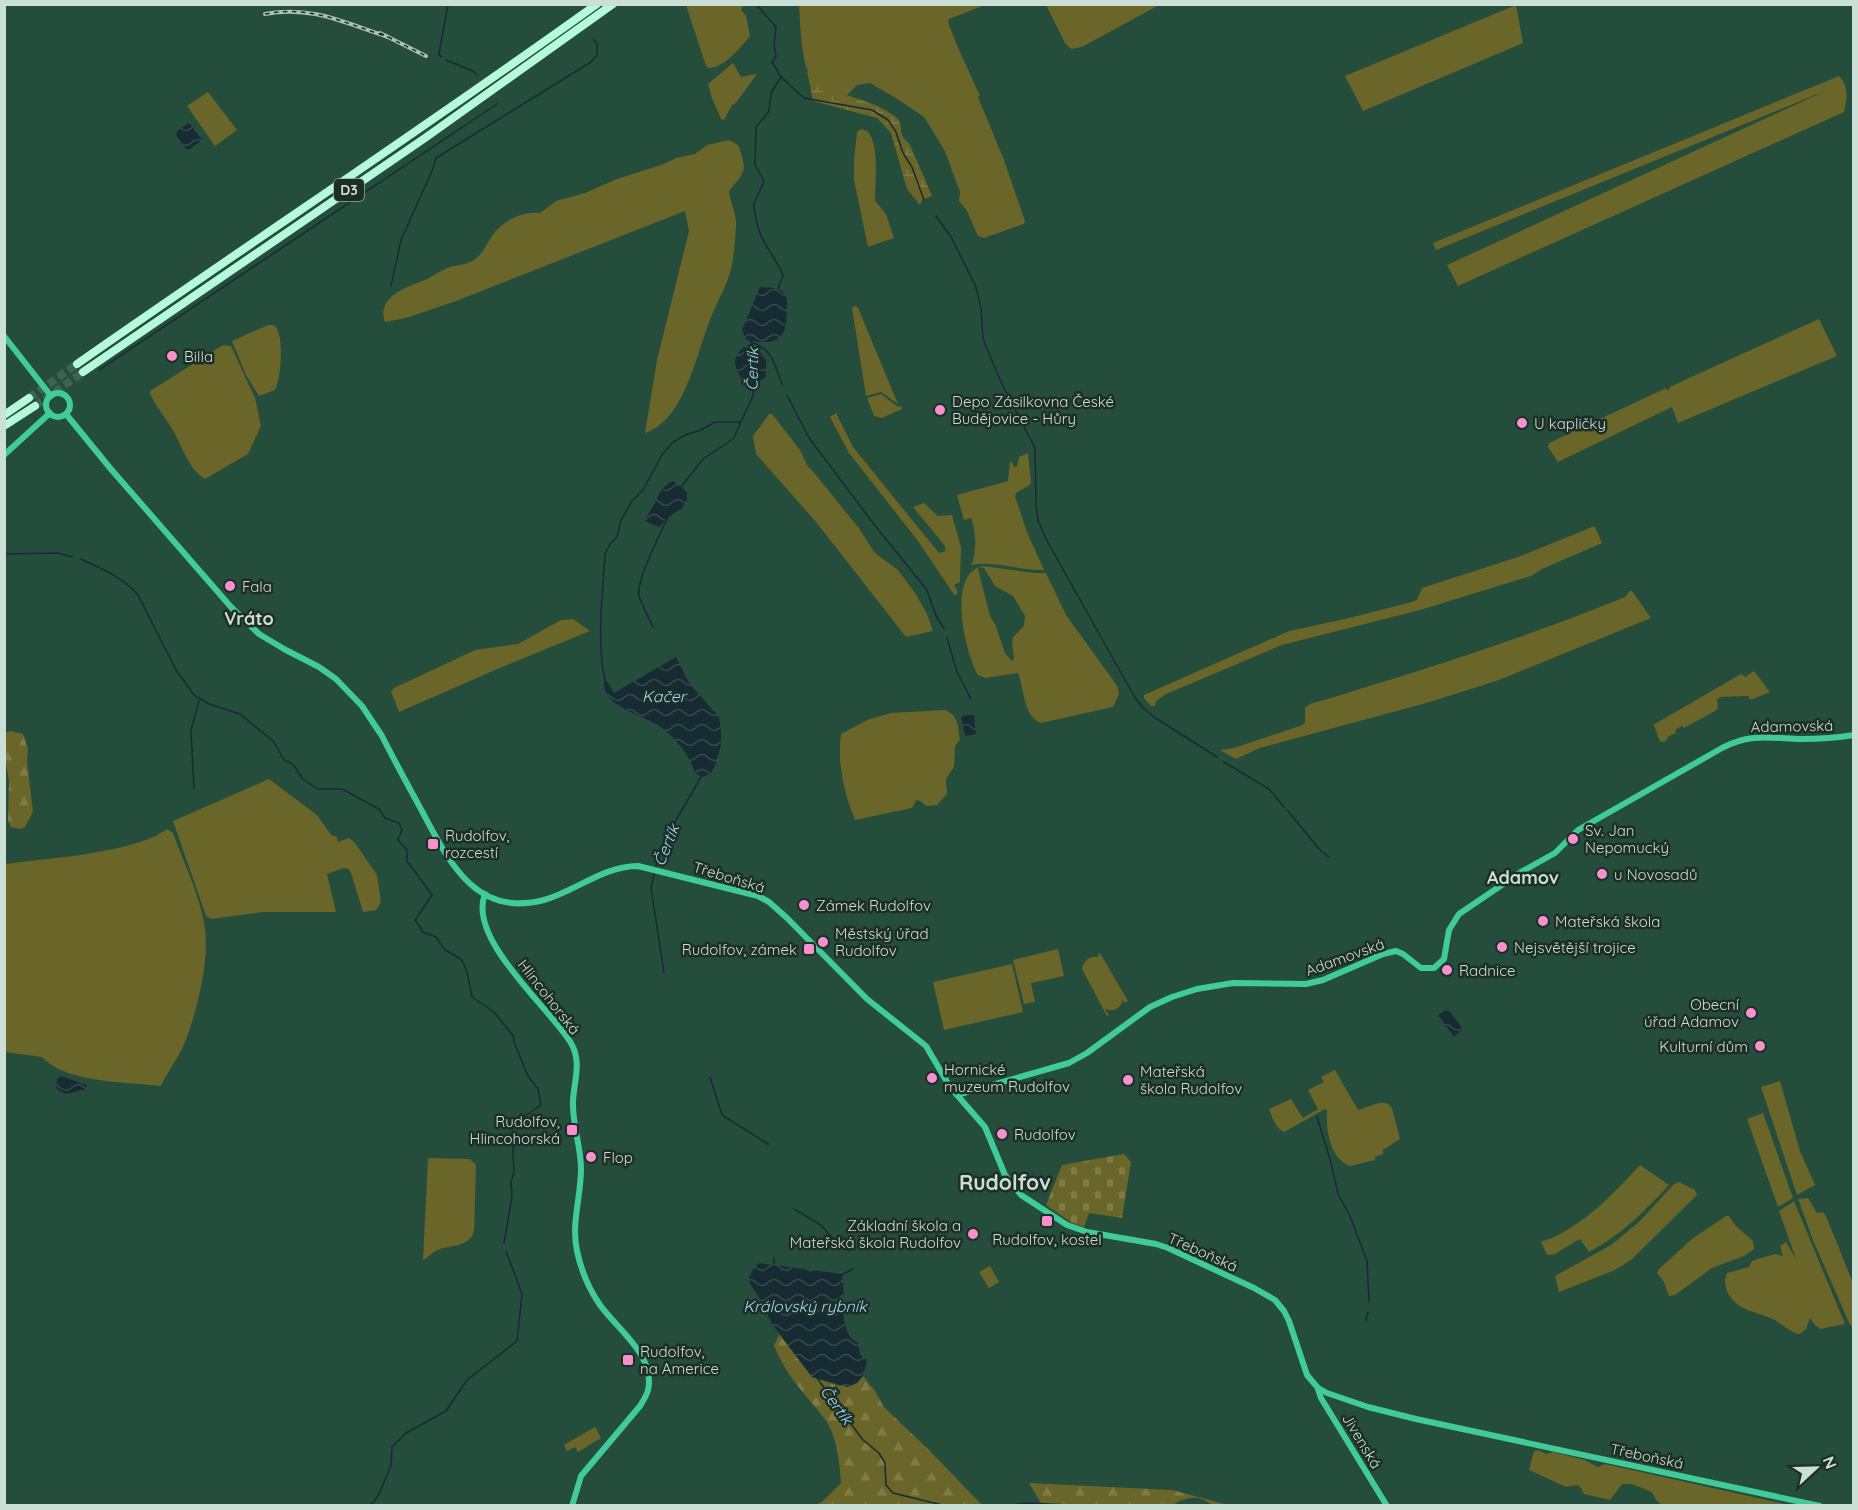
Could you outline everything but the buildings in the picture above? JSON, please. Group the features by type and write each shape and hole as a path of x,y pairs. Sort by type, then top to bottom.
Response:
{"highway":[{"name":"D3","path":"77,364 513,65 597,4"},
{"name":"D3","path":"83,372 443,125 612,4"},
{"path":"4,415 29,398"},
{"path":"4,426 35,406"}],"main road":[{"path":"4,336 51,396"},
{"path":"59,393 69,399 70,407 66,414 60,417 50,413 47,402 51,396 59,393"},
{"path":"4,455 50,413"},
{"path":"66,414 231,607 259,633 319,667 352,695 382,736 450,863 464,879 485,894"},
{"name":"Adamovská","path":"957,1095 1069,1063 1087,1053 1150,1007 1197,989 1233,983 1306,984 1323,980 1383,954 1396,951 1421,968 1430,969 1438,966 1446,955 1450,926 1459,914 1521,872 1555,853 1578,830 1722,748 1738,740 1751,737 1831,739 1854,735"},
{"name":"Třeboňská","path":"485,894 509,902 538,901 628,866 658,869 744,891 770,902 867,999 926,1046 950,1087 985,1127 1005,1175 1027,1199 1067,1225 1087,1232 1168,1248 1275,1300 1289,1321 1307,1375 1318,1388 1327,1394 1416,1419 1820,1506"},
{"name":"Hlincohorská","path":"485,894 482,902 482,915 492,938 514,972 568,1039 575,1052 577,1071 573,1111 581,1168 575,1221 577,1251 590,1288 607,1314 639,1353 648,1374 649,1388 640,1406 581,1476 572,1506"},
{"name":"Jivenská","path":"1318,1388 1321,1398 1387,1506"}],"green space":[{"path":"686,5 744,5 741,10 746,16 750,36 726,61 709,68 706,66"},
{"path":"799,5 985,5 949,19 948,22 980,96 978,97 1004,160 1025,221 1024,224 984,238 978,236 967,211 959,201 960,192 945,151 924,117 870,83 857,85 846,96 813,77 805,61"},
{"path":"1046,5 1159,5 1082,47 1071,49 1065,43"},
{"path":"1516,5 1523,43 1363,111 1345,76"},
{"path":"733,63 741,77 757,74 732,105 724,120 721,119 708,84"},
{"path":"807,71 838,92 880,107 898,119 903,137 909,143 932,196 922,200 920,205 907,189 891,133 877,118 813,101"},
{"path":"1839,76 1846,88 1844,112 1458,286 1447,265 1825,91 1436,250 1433,243"},
{"path":"208,92 237,130 215,146 187,106"},
{"path":"861,129 867,131 874,145 875,201 886,214 894,238 868,247 854,180 857,132"},
{"path":"729,140 738,145 744,166 742,175 729,191 736,221 731,268 687,384 670,415 659,426 645,433 657,360 689,231 685,211 456,301 406,318 385,322 383,313 385,306 395,294 447,268 472,261 499,227 510,220 528,213 540,213 556,201 585,193 676,158 695,154 707,145"},
{"path":"855,306 858,308 898,404 881,392 866,396 852,308"},
{"path":"1819,319 1837,356 1678,423 1672,407 1558,462 1548,447 1549,443 1666,388 1668,391 1670,387"},
{"path":"268,325 274,325 280,337 280,367 275,390 259,396 246,375 232,341"},
{"path":"223,345 231,346 255,398 261,426 248,454 205,479 189,462 150,391"},
{"path":"881,394 898,407 901,406 902,409 882,418 874,416 867,398"},
{"path":"836,413 853,447 939,553 945,551 945,546 913,507 924,503 938,516 952,515 961,547 960,582 954,585 958,592 955,596 918,541 849,453 830,417"},
{"path":"769,414 772,414 800,450 808,467 858,527 875,553 898,570 915,593 927,614 933,631 906,637 816,522 756,454 753,436"},
{"path":"1028,453 1031,483 1017,492 1015,496 1027,532 1044,570 989,564 971,565 975,548 974,529 971,518 964,520 957,495 1008,481 1010,462 1014,467 1017,466 1019,457"},
{"path":"1595,527 1602,543 1531,576 1420,610 1282,645 1166,694 1156,701 1155,706 1151,706 1144,698 1144,695 1289,631 1417,600 1422,588 1521,556"},
{"path":"981,567 1046,573 1066,615 1118,687 1119,694 1113,707 1041,723 1035,720 1027,708 1018,673 986,678 978,675 968,650 962,615 965,583 972,572 979,568 990,616 1005,653 1012,661 1014,659 1013,637 1024,626 1025,616 1013,596 995,586 984,568"},
{"path":"1630,591 1651,618 1499,680 1430,702 1260,748 1236,759 1220,750 1234,748 1303,725 1305,708 1310,704 1508,641 1625,597"},
{"path":"573,619 590,631 399,712 391,691 394,688 475,650 518,644 561,620"},
{"path":"1754,671 1770,692 1750,700 1748,696 1720,697 1717,699 1718,708 1715,711 1684,728 1682,726 1675,730 1676,733 1669,736 1666,741 1661,742 1658,738 1653,725 1741,674 1745,677"},
{"path":"945,710 950,712 955,719 960,740 955,746 954,767 946,779 947,794 937,805 926,806 916,800 912,808 855,820 842,777 841,734 867,720 891,713"},
{"path":"11,731 23,734 28,749 27,761 33,812 25,827 20,829 11,827 8,821 9,781 4,733"},
{"path":"269,779 317,815 331,835 337,837 338,842 349,838 355,843 377,875 381,902 376,910 363,912 351,873 349,869 344,868 327,874 336,912 264,912 211,919 206,916 173,821"},
{"path":"167,829 173,833 196,893 203,918 206,942 202,984 191,1025 181,1050 161,1086 81,1077 52,1066 42,1057 5,1052 5,864 116,848 151,838"},
{"path":"1058,949 1064,976 1031,983 1035,1002 1024,1004 1013,960"},
{"path":"1100,953 1128,1001 1125,1003 1123,1000 1114,1010 1105,1009 1109,1015 1107,1016 1082,969 1086,961 1099,957"},
{"path":"1012,964 1023,1012 944,1030 933,982"},
{"path":"1335,1070 1358,1110 1381,1103 1392,1108 1400,1139 1383,1150 1383,1154 1375,1157 1375,1160 1350,1166 1337,1157 1330,1142 1327,1110 1325,1109 1284,1132 1278,1127 1269,1109 1291,1099 1303,1118 1318,1109 1308,1090 1324,1082 1321,1077"},
{"path":"1780,1081 1800,1151 1815,1185 1797,1195 1761,1087"},
{"path":"1763,1113 1793,1198 1778,1207 1747,1119"},
{"path":"1124,1154 1131,1162 1122,1218 1089,1213 1084,1227 1072,1223 1046,1205 1062,1165"},
{"path":"428,1158 470,1159 476,1165 474,1231 464,1243 438,1250 423,1260"},
{"path":"1640,1165 1669,1185 1642,1213 1612,1238 1589,1252 1580,1239 1555,1254 1547,1255 1541,1242 1579,1223 1611,1196"},
{"path":"1679,1182 1695,1190 1697,1195 1631,1260 1615,1270 1559,1292 1555,1276 1611,1245 1639,1222 1674,1184"},
{"path":"1808,1198 1817,1213 1823,1212 1826,1216 1853,1283 1853,1326 1850,1325 1813,1240 1798,1199"},
{"path":"1794,1201 1845,1324 1820,1329 1810,1318 1806,1329 1800,1334 1775,1320 1747,1310 1735,1302 1727,1291 1725,1278 1727,1273 1749,1267 1752,1261 1758,1259 1775,1254 1783,1256 1780,1246 1786,1242 1796,1259 1779,1211"},
{"path":"1729,1216 1736,1226 1753,1241 1754,1249 1744,1256 1712,1268 1675,1295 1669,1296 1664,1282 1657,1273 1659,1269 1692,1239"},
{"path":"990,1266 999,1282 989,1288 979,1272"},
{"path":"779,1334 812,1377 839,1386 857,1383 863,1376 884,1407 982,1505 815,1505 822,1502 841,1483 834,1437 822,1415 786,1369 774,1346"},
{"path":"595,1427 601,1438 578,1452 575,1447 567,1451 564,1445"},
{"path":"1538,1450 1546,1454 1553,1452 1585,1460 1598,1467 1605,1464 1789,1505 1662,1505 1652,1492 1631,1484 1622,1484 1610,1500 1584,1494 1577,1485 1566,1487 1529,1470 1534,1451"},
{"path":"1029,1483 1172,1490 1228,1505 1211,1505 1202,1499 1192,1498 1173,1505 1042,1505"}],"water":[{"path":"189,123 202,140 190,149 186,149 176,135 178,130"},
{"path":"760,287 780,290 787,299 785,328 778,339 772,341 747,340 742,330"},
{"path":"744,347 762,353 766,361 766,377 753,386 742,379 736,369 736,358"},
{"path":"673,481 687,492 687,499 682,509 659,527 645,521 662,490"},
{"name":"Kačer","path":"676,657 689,683 719,717 721,745 715,766 710,774 702,777 695,773 684,751 667,732 654,723 622,708 609,697 605,690 604,681 606,680 614,693"},
{"path":"974,715 976,734 965,736 961,717"},
{"path":"1447,1008 1463,1029 1454,1037 1438,1015"},
{"path":"61,1076 87,1085 85,1090 67,1093 60,1091 56,1088 57,1079"},
{"name":"Královský rybník","path":"759,1263 842,1274 844,1295 841,1299 845,1324 849,1335 858,1343 860,1354 867,1361 863,1376 857,1383 848,1387 812,1377 772,1324 750,1284 749,1277"}],"waterway":[{"path":"441,57 439,54 448,4"},
{"name":"Čertík","path":"756,4 776,27 774,44 776,56 772,62 781,77 771,93 769,111 756,127 755,165 764,181 754,206 760,232 783,275 778,289"},
{"path":"391,286 401,240 436,158 591,62 597,55 597,44 594,40"},
{"path":"446,60 473,71 477,75"},
{"path":"781,77 804,98 872,110 888,120 912,167 924,200"},
{"path":"99,370 497,104"},
{"path":"936,216 951,237 976,287 981,308 983,339 1001,382 1035,448 1036,504 1038,520 1046,539 1134,696 1143,708 1217,757"},
{"name":"Čertík","path":"751,341 754,351"},
{"path":"751,342 768,353 782,384"},
{"name":"Čertík","path":"681,487 703,459 733,439 753,396 753,385"},
{"path":"787,395 809,438 927,590 936,616 944,628"},
{"path":"605,680 601,649 605,554 617,537 621,520 672,443 715,422 740,422"},
{"name":"Čertík","path":"653,627 640,600 639,589 654,546 667,519"},
{"path":"4,554 58,553 72,557"},
{"path":"81,559 119,578 138,595 176,670 194,695 209,704 240,714 274,742 284,760 293,764 302,778 317,789 342,789 379,809 385,818 399,823 402,830 398,840 407,850 407,861 432,895 415,920 423,932 436,937 444,949 462,960 472,997 494,1012 514,1037 528,1076 538,1089 541,1105 512,1125 514,1173 511,1181 512,1197 504,1243"},
{"path":"947,638 957,672 971,699"},
{"path":"194,789 191,730 199,701"},
{"path":"1224,762 1269,789 1284,807"},
{"name":"Čertík","path":"655,869 665,839 701,777"},
{"path":"1287,810 1321,851 1329,857"},
{"name":"Čertík","path":"654,874 651,888 664,973"},
{"name":"Čertík","path":"710,1077 722,1115 768,1144"},
{"path":"1317,1117 1338,1194 1350,1216 1367,1261 1369,1302"},
{"path":"794,1209 821,1225 835,1241 849,1251"},
{"path":"366,1506 373,1503 379,1494 391,1465 392,1447 406,1433 446,1411 467,1380 517,1341 522,1294 506,1251"},
{"name":"Čertík","path":"774,1257 774,1264"},
{"path":"842,1275 853,1269"},
{"path":"1366,1320 1368,1312"},
{"name":"Čertík","path":"817,1378 863,1440 879,1453 885,1463 886,1485 893,1493 946,1506"},
{"path":"1008,1506 1024,1503 1094,1506"}],"tunnel":[{"path":"29,398 77,364"},
{"path":"35,406 83,372"}],"railway":[{"path":"265,14 282,12 313,14 342,21 388,37"},
{"path":"380,33 426,56"}],"place":[{"name":"Billa","path":"172,356"},
{"name":"Depo Zásilkovna České Budějovice - Hůry","path":"940,410"},
{"name":"U kapličky","path":"1522,423"},
{"name":"Fala","path":"230,586"},
{"name":"Sv. Jan Nepomucký","path":"1573,839"},
{"name":"Rudolfov, rozcestí","path":"433,844"},
{"name":"u Novosadů","path":"1602,874"},
{"name":"Zámek Rudolfov","path":"804,905"},
{"name":"Mateřská škola","path":"1543,921"},
{"name":"Městský úřad Rudolfov","path":"823,942"},
{"name":"Nejsvětější trojice","path":"1502,947"},
{"name":"Rudolfov, zámek","path":"809,949"},
{"name":"Radnice","path":"1447,970"},
{"name":"Obecní úřad Adamov","path":"1751,1013"},
{"name":"Kulturní dům","path":"1760,1046"},
{"name":"Hornické muzeum Rudolfov","path":"932,1078"},
{"name":"Mateřská škola Rudolfov","path":"1128,1080"},
{"name":"Rudolfov, Hlincohorská","path":"572,1130"},
{"name":"Rudolfov","path":"1002,1134"},
{"name":"Flop","path":"591,1157"},
{"name":"Rudolfov, kostel","path":"1047,1221"},
{"name":"Základní škola a Mateřská škola Rudolfov","path":"973,1234"},
{"name":"Rudolfov, na Americe","path":"628,1360"}],"district":[{"name":"Vráto","path":"249,618"},
{"name":"Adamov","path":"1523,877"},
{"name":"Rudolfov","path":"1005,1182"}]}
